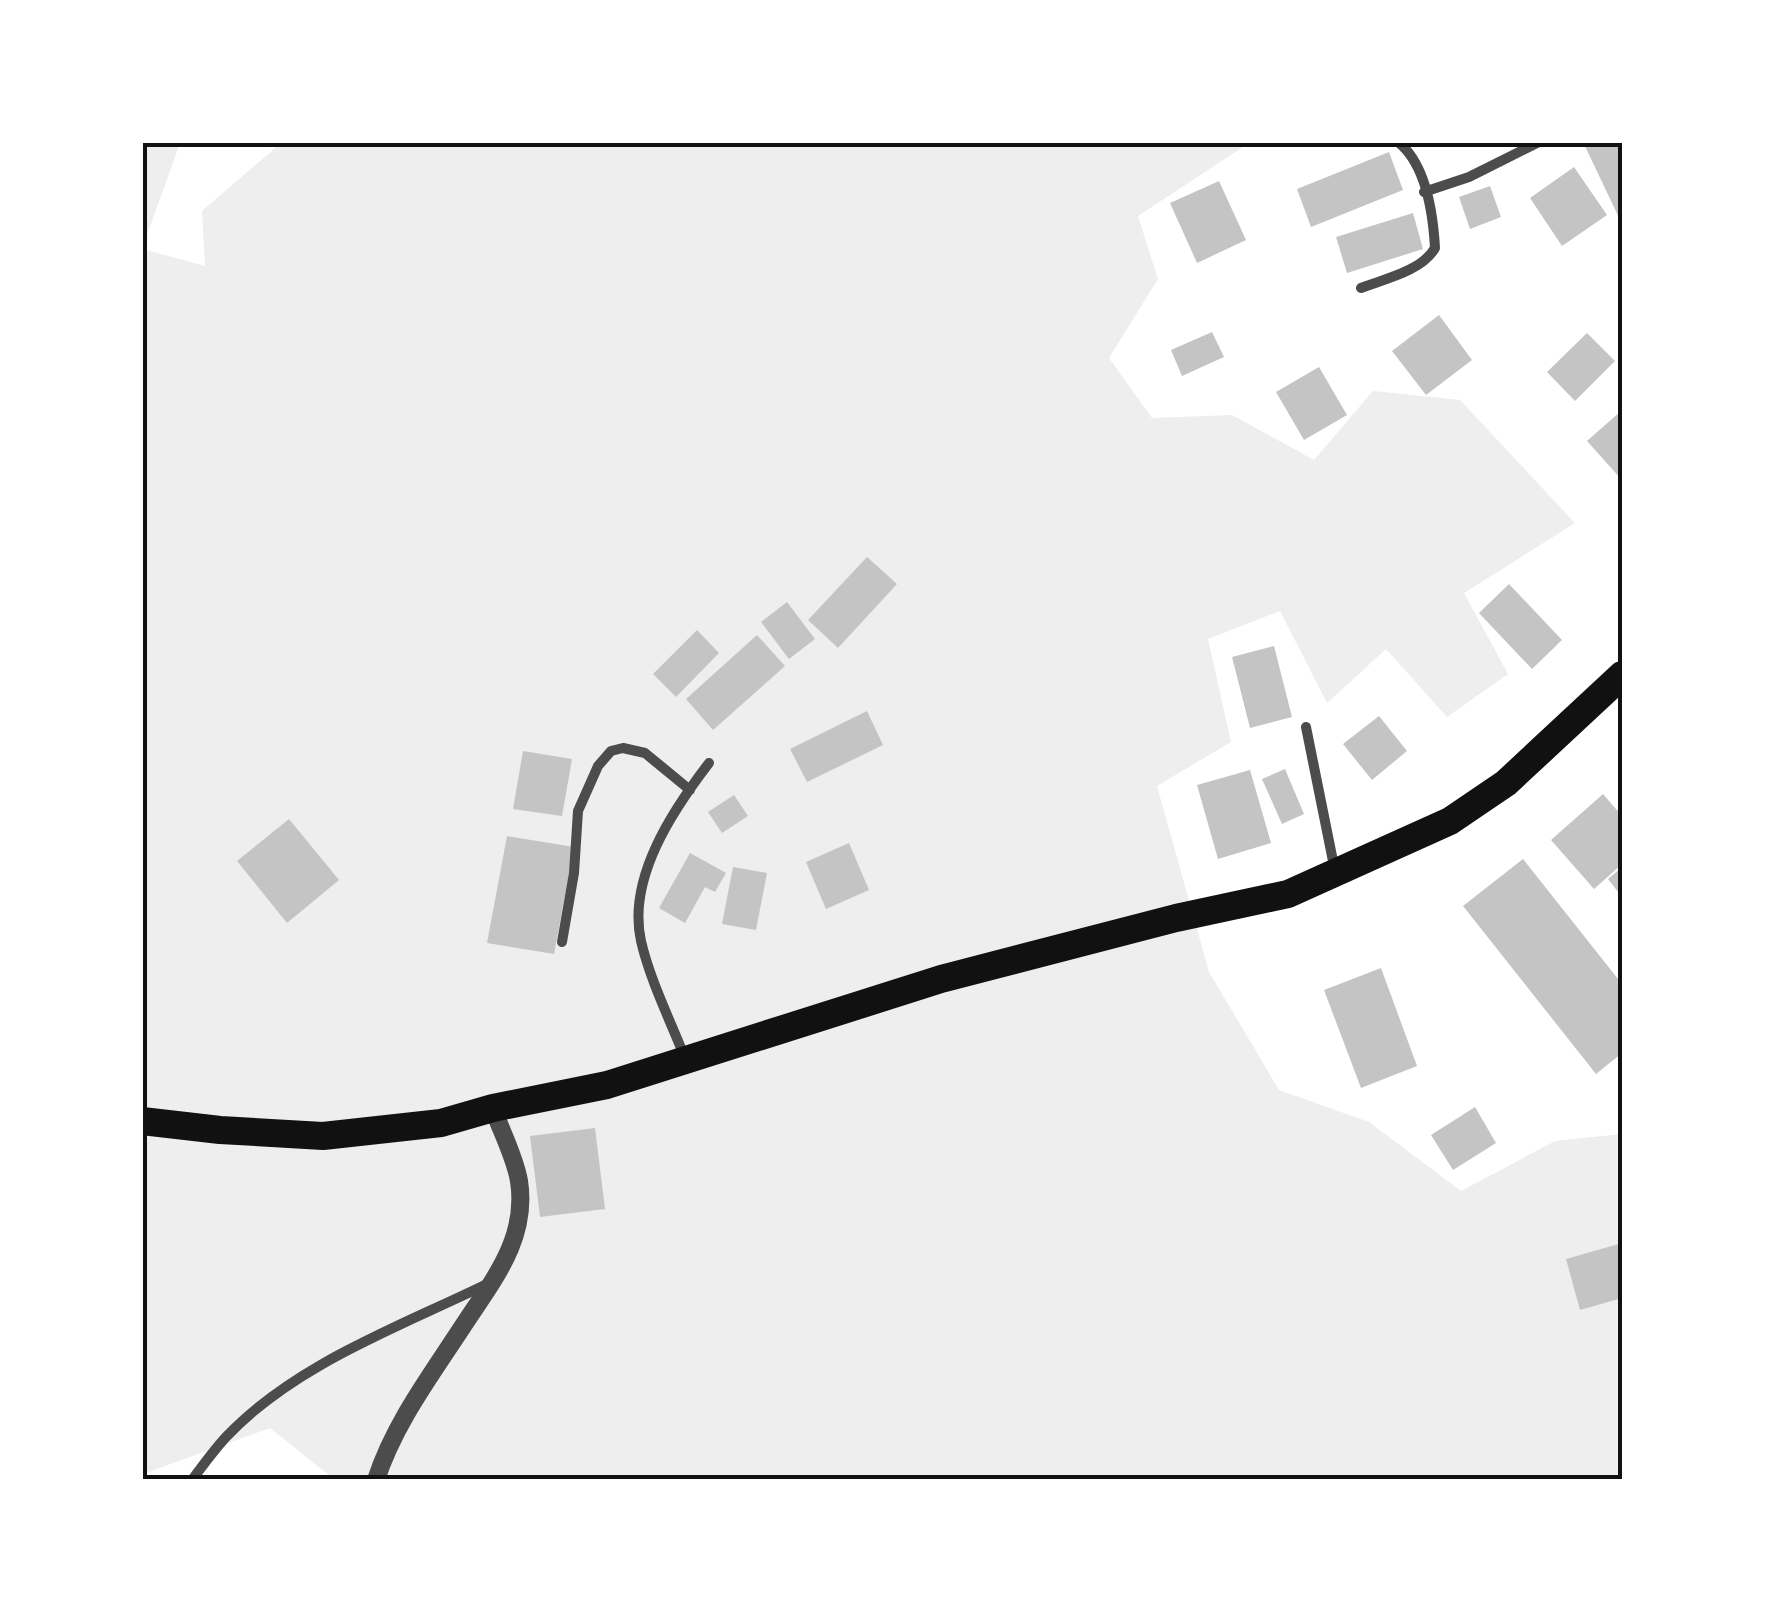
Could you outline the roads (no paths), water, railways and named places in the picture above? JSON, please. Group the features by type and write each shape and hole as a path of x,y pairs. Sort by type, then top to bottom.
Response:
{"highway":[{"path":"142,1121 324,1136 441,1123 606,1085 941,979 1176,918 1288,894 1450,821 1506,784 1622,674"}],"street":[{"path":"1360,288 1430,257 1435,248 1422,170 1398,142"},
{"path":"1424,192 1469,177 1539,142"},
{"path":"1306,727 1336,872"},
{"path":"562,942 574,873 578,811 598,766 611,751 623,748 646,753 690,790"},
{"path":"686,1059 640,939 640,905 656,847 710,763"},
{"path":"376,1480 388,1445 466,1322 498,1280 520,1224 519,1179 493,1108"},
{"path":"192,1480 228,1435 284,1389 326,1363 498,1280"}]}
